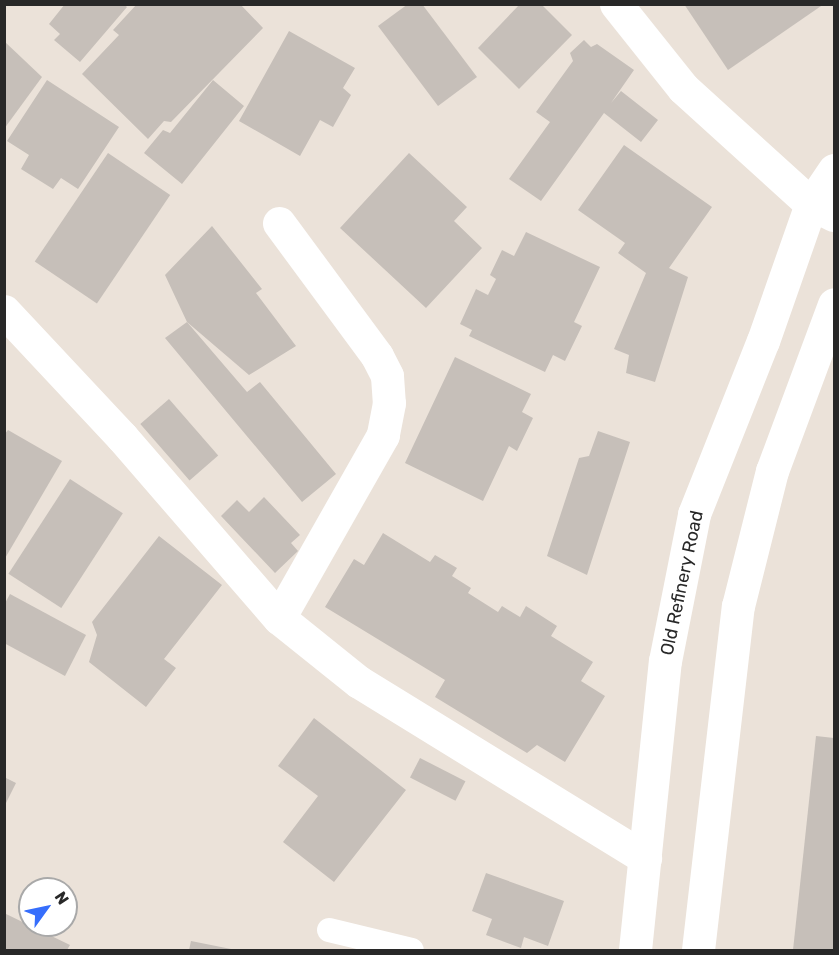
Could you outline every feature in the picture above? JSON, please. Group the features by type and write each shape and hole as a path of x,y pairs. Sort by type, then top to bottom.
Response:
{"street":[{"path":"616,4 683,88 823,210"},
{"name":"Old Refinery Road","path":"635,951 665,661 694,514 763,341 823,210 834,170"},
{"path":"279,223 377,356 387,376 389,403 383,435 279,618"},
{"path":"699,951 738,606 772,471 834,304"},
{"path":"4,311 122,437 279,618 359,682 645,858"}],"lane":[{"path":"329,930 412,951"}],"building":[{"path":"65,4 124,4 127,7 80,62 54,40 60,34 49,24"},
{"path":"137,4 240,4 263,28 171,122 164,121 148,139 82,74 119,35 113,30"},
{"path":"408,4 422,4 477,77 438,106 378,26"},
{"path":"520,4 541,4 572,35 519,89 478,48"},
{"path":"684,4 824,4 728,70"},
{"path":"289,31 355,68 343,88 351,95 333,127 320,120 300,156 239,121"},
{"path":"584,40 591,47 597,44 634,70 611,103 621,91 658,120 641,142 604,113 541,201 509,179 550,122 536,112 573,61 570,53"},
{"path":"4,41 42,77 4,129"},
{"path":"47,80 119,127 78,189 61,178 53,189 21,169 29,155 7,141"},
{"path":"213,80 244,106 182,184 144,153 163,130 170,133"},
{"path":"624,145 712,207 669,268 688,277 655,382 626,373 629,355 614,349 646,273 618,253 625,243 578,210"},
{"path":"108,153 170,195 97,304 35,262"},
{"path":"409,153 467,207 454,221 482,248 426,308 340,228"},
{"path":"212,226 262,289 256,293 296,346 249,375 187,322 165,275"},
{"path":"526,232 600,267 574,322 582,326 565,361 553,355 545,372 469,336 472,330 460,324 476,289 488,295 496,279 490,275 502,250 514,256"},
{"path":"187,322 247,392 260,382 336,474 302,502 165,338"},
{"path":"455,357 531,394 522,412 533,418 517,451 509,446 483,501 405,463"},
{"path":"169,399 218,456 190,481 140,424"},
{"path":"8,430 62,461 4,560 4,435"},
{"path":"598,431 630,442 587,575 547,556 579,458 589,456"},
{"path":"70,479 123,513 61,608 8,574"},
{"path":"264,497 300,535 291,543 298,551 275,573 221,516 237,500 249,512"},
{"path":"383,533 430,562 435,555 457,568 452,576 471,588 468,593 498,612 502,606 520,617 526,606 557,626 551,636 593,662 581,681 605,696 565,762 537,745 527,753 435,697 445,680 325,607 354,559 364,565"},
{"path":"159,536 222,585 164,659 176,668 146,707 89,662 97,635 92,622"},
{"path":"10,594 86,635 65,676 4,643 4,605"},
{"path":"314,718 406,790 334,882 283,842 318,796 278,766"},
{"path":"816,736 834,738 834,950 793,950"},
{"path":"420,758 465,781 455,801 410,778"},
{"path":"4,777 16,783 4,807"},
{"path":"486,873 564,901 548,946 524,937 521,948 486,935 492,919 472,911"},
{"path":"4,913 18,920 18,937 54,937 70,945 67,950 4,950"},
{"path":"191,941 231,949 189,950"}]}
